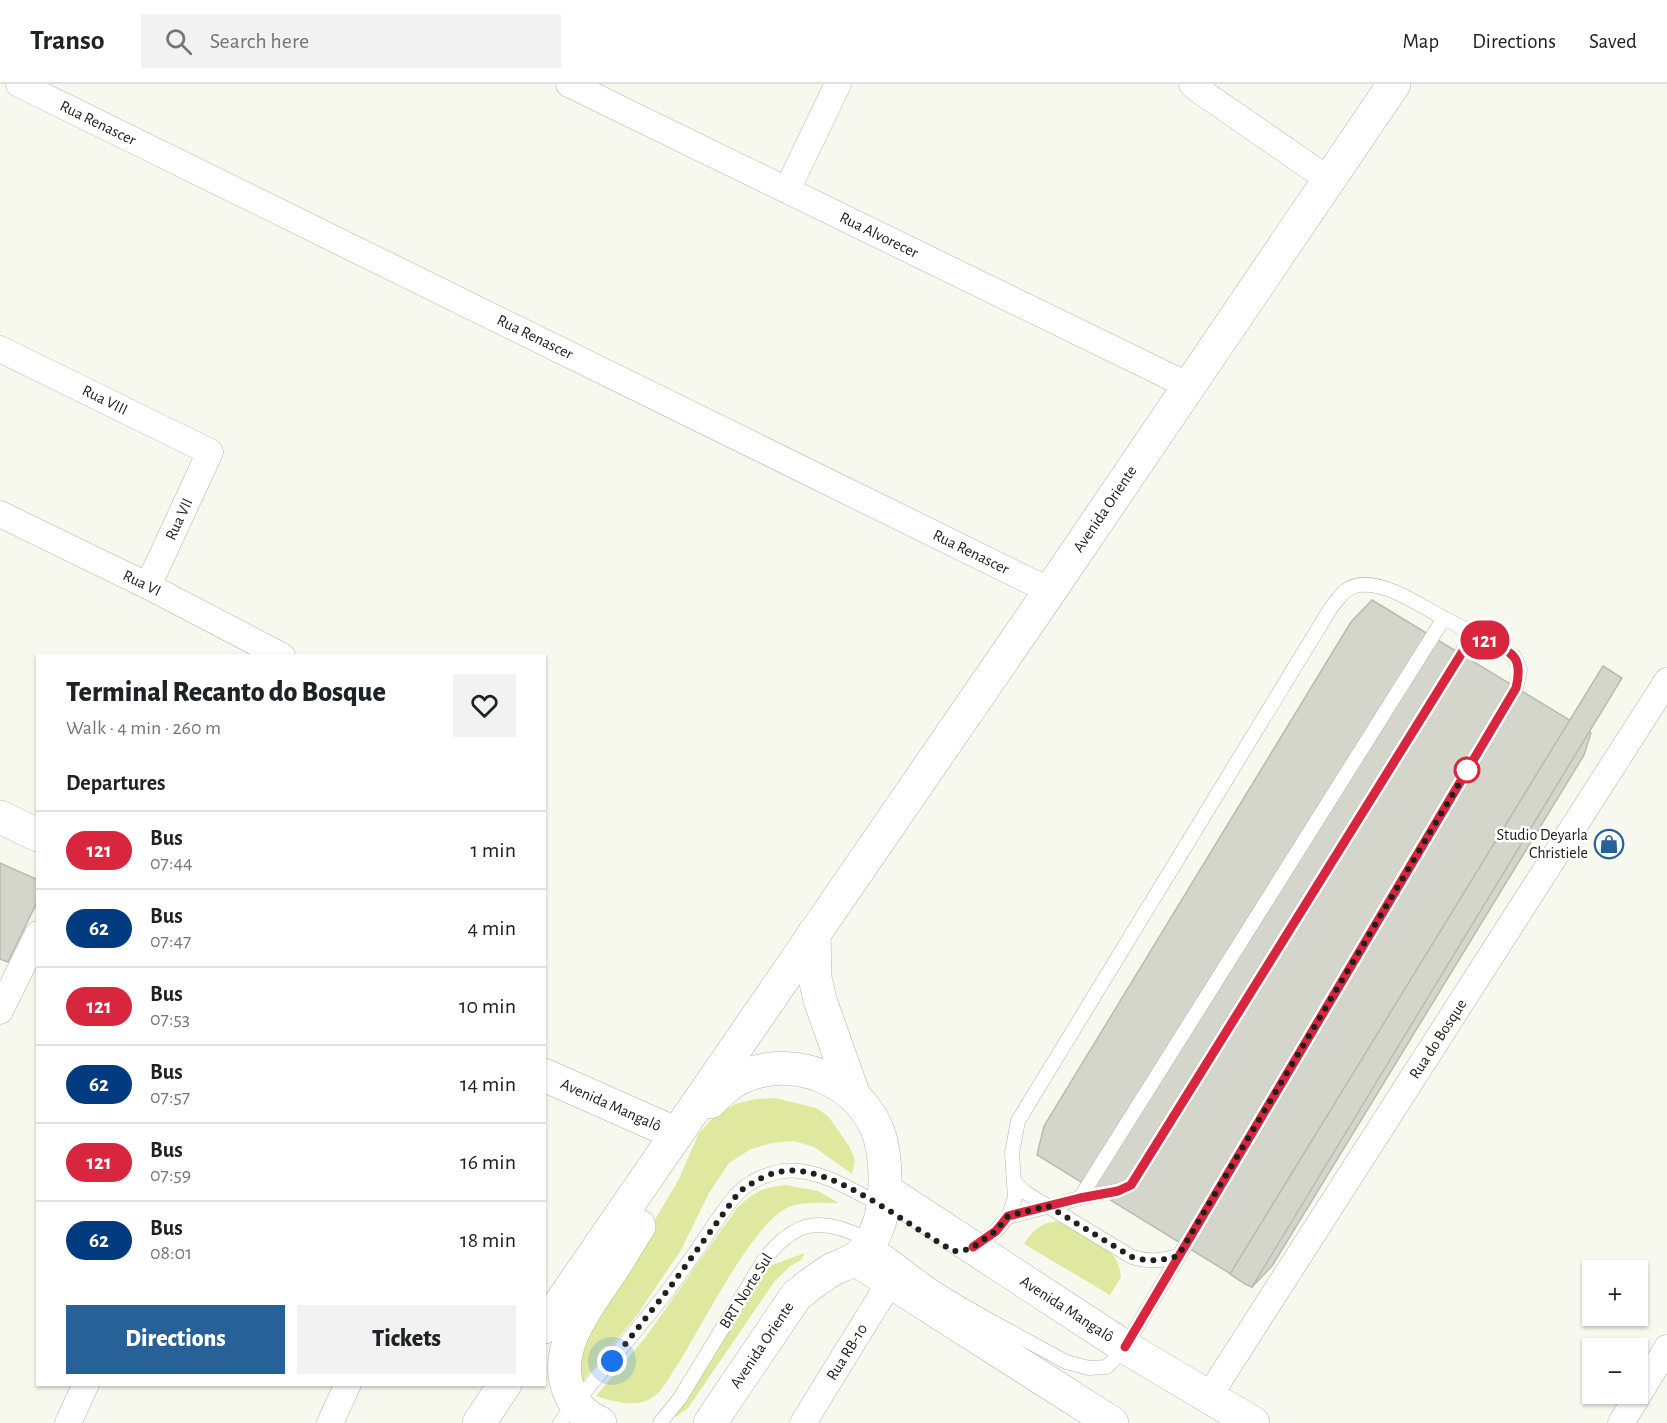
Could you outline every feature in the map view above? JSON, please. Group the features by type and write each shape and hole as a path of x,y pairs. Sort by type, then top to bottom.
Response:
{"main road":[{"name":"Avenida Oriente","path":"546,1324 1395,84"},
{"path":"0,817 36,834"},
{"name":"Avenida Oriente","path":"814,933 815,978 820,1000 854,1096"},
{"name":"Avenida Oriente","path":"677,1134 728,1085 745,1075 783,1068 812,1072 839,1084 854,1096 867,1112 879,1137 885,1166 887,1203 878,1226 863,1250 796,1296 710,1423"},
{"name":"Avenida Mangalô","path":"546,1076 677,1134"},
{"path":"578,1417 565,1382 564,1361 568,1343 583,1313 645,1216 650,1199 652,1170"},
{"name":"Avenida Mangalô","path":"887,1203 1253,1423"},
{"path":"863,1250 890,1282 1112,1423"},
{"path":"479,1423 504,1386"}],"street":[{"name":"Rua Renascer","path":"19,84 1050,591"},
{"name":"Rua Alvorecer","path":"569,84 1189,386"},
{"path":"787,190 838,84"},
{"path":"1192,84 1329,180"},
{"name":"Rua VIII","path":"0,349 210,452"},
{"name":"Rua VII","path":"148,586 210,452"},
{"name":"Rua VI","path":"0,514 148,586 278,654"},
{"name":"Rua do Bosque","path":"1209,1396 1667,681"},
{"path":"0,1011 36,938"},
{"name":"Rua RB-10","path":"803,1423 890,1282"},
{"path":"1621,1423 1667,1348"},
{"path":"68,1423 85,1386"},
{"path":"330,1423 347,1386"}],"lane":[{"path":"963,1249 996,1231 1008,1216 1015,1198 1012,1153 1018,1121 1332,606 1346,590 1363,584 1384,586 1514,656 1520,670 1516,688 1125,1347"},
{"path":"1080,1198 1444,618"},
{"path":"1008,1216 1118,1191 1131,1185 1468,643 1479,637"},
{"path":"578,1417 728,1205 752,1182 767,1175 785,1171 803,1171 822,1176 887,1203"},
{"path":"1014,1181 1026,1193 1132,1257 1147,1261 1162,1261 1178,1256"},
{"name":"BRT Norte Sul","path":"660,1423 680,1398 764,1260 785,1238 798,1231 819,1225 842,1230 863,1250 936,1288 1066,1362 1089,1368 1107,1367 1125,1347"}],"green space":[{"path":"775,1098 816,1108 828,1116 849,1146 855,1160 852,1174 814,1147 794,1141 772,1143 751,1149 729,1163 709,1193 681,1250 637,1315 578,1387 574,1367 620,1272 679,1179 699,1133 713,1118 735,1104 756,1099"},
{"path":"785,1185 818,1191 839,1203 801,1204 789,1207 759,1233 728,1279 662,1389 654,1396 644,1402 630,1403 616,1402 596,1396 645,1338 737,1208 758,1192"},
{"path":"1056,1221 1094,1239 1115,1257 1121,1277 1110,1295 1024,1244 1037,1228"},
{"path":"805,1253 801,1260 790,1266 774,1282 688,1408 677,1416 669,1417 762,1273 772,1265"}],"building":[{"path":"1372,600 1591,733 1584,755 1272,1266 1252,1287 1037,1155 1044,1126 1351,622"},
{"path":"1603,666 1622,678 1252,1287 1245,1284 1230,1274"},
{"path":"0,863 36,879 36,904 8,962 0,959"}],"bus line":[{"name":"121","path":"973,1247 996,1231 1008,1216 1118,1191 1131,1185 1468,643 1479,637 1514,656 1520,670 1516,688 1125,1347"}],"place":[{"name":"Studio Deyarla Christiele","path":"1609,844"}],"route":[{"path":"612,1361 671,1286 739,1192 752,1182 767,1175 785,1171 803,1171 822,1176 884,1207 954,1251 963,1251 973,1247 996,1231 1008,1216 1048,1206 1132,1257 1147,1261 1162,1261 1178,1256 1469,767 1467,770"}]}
